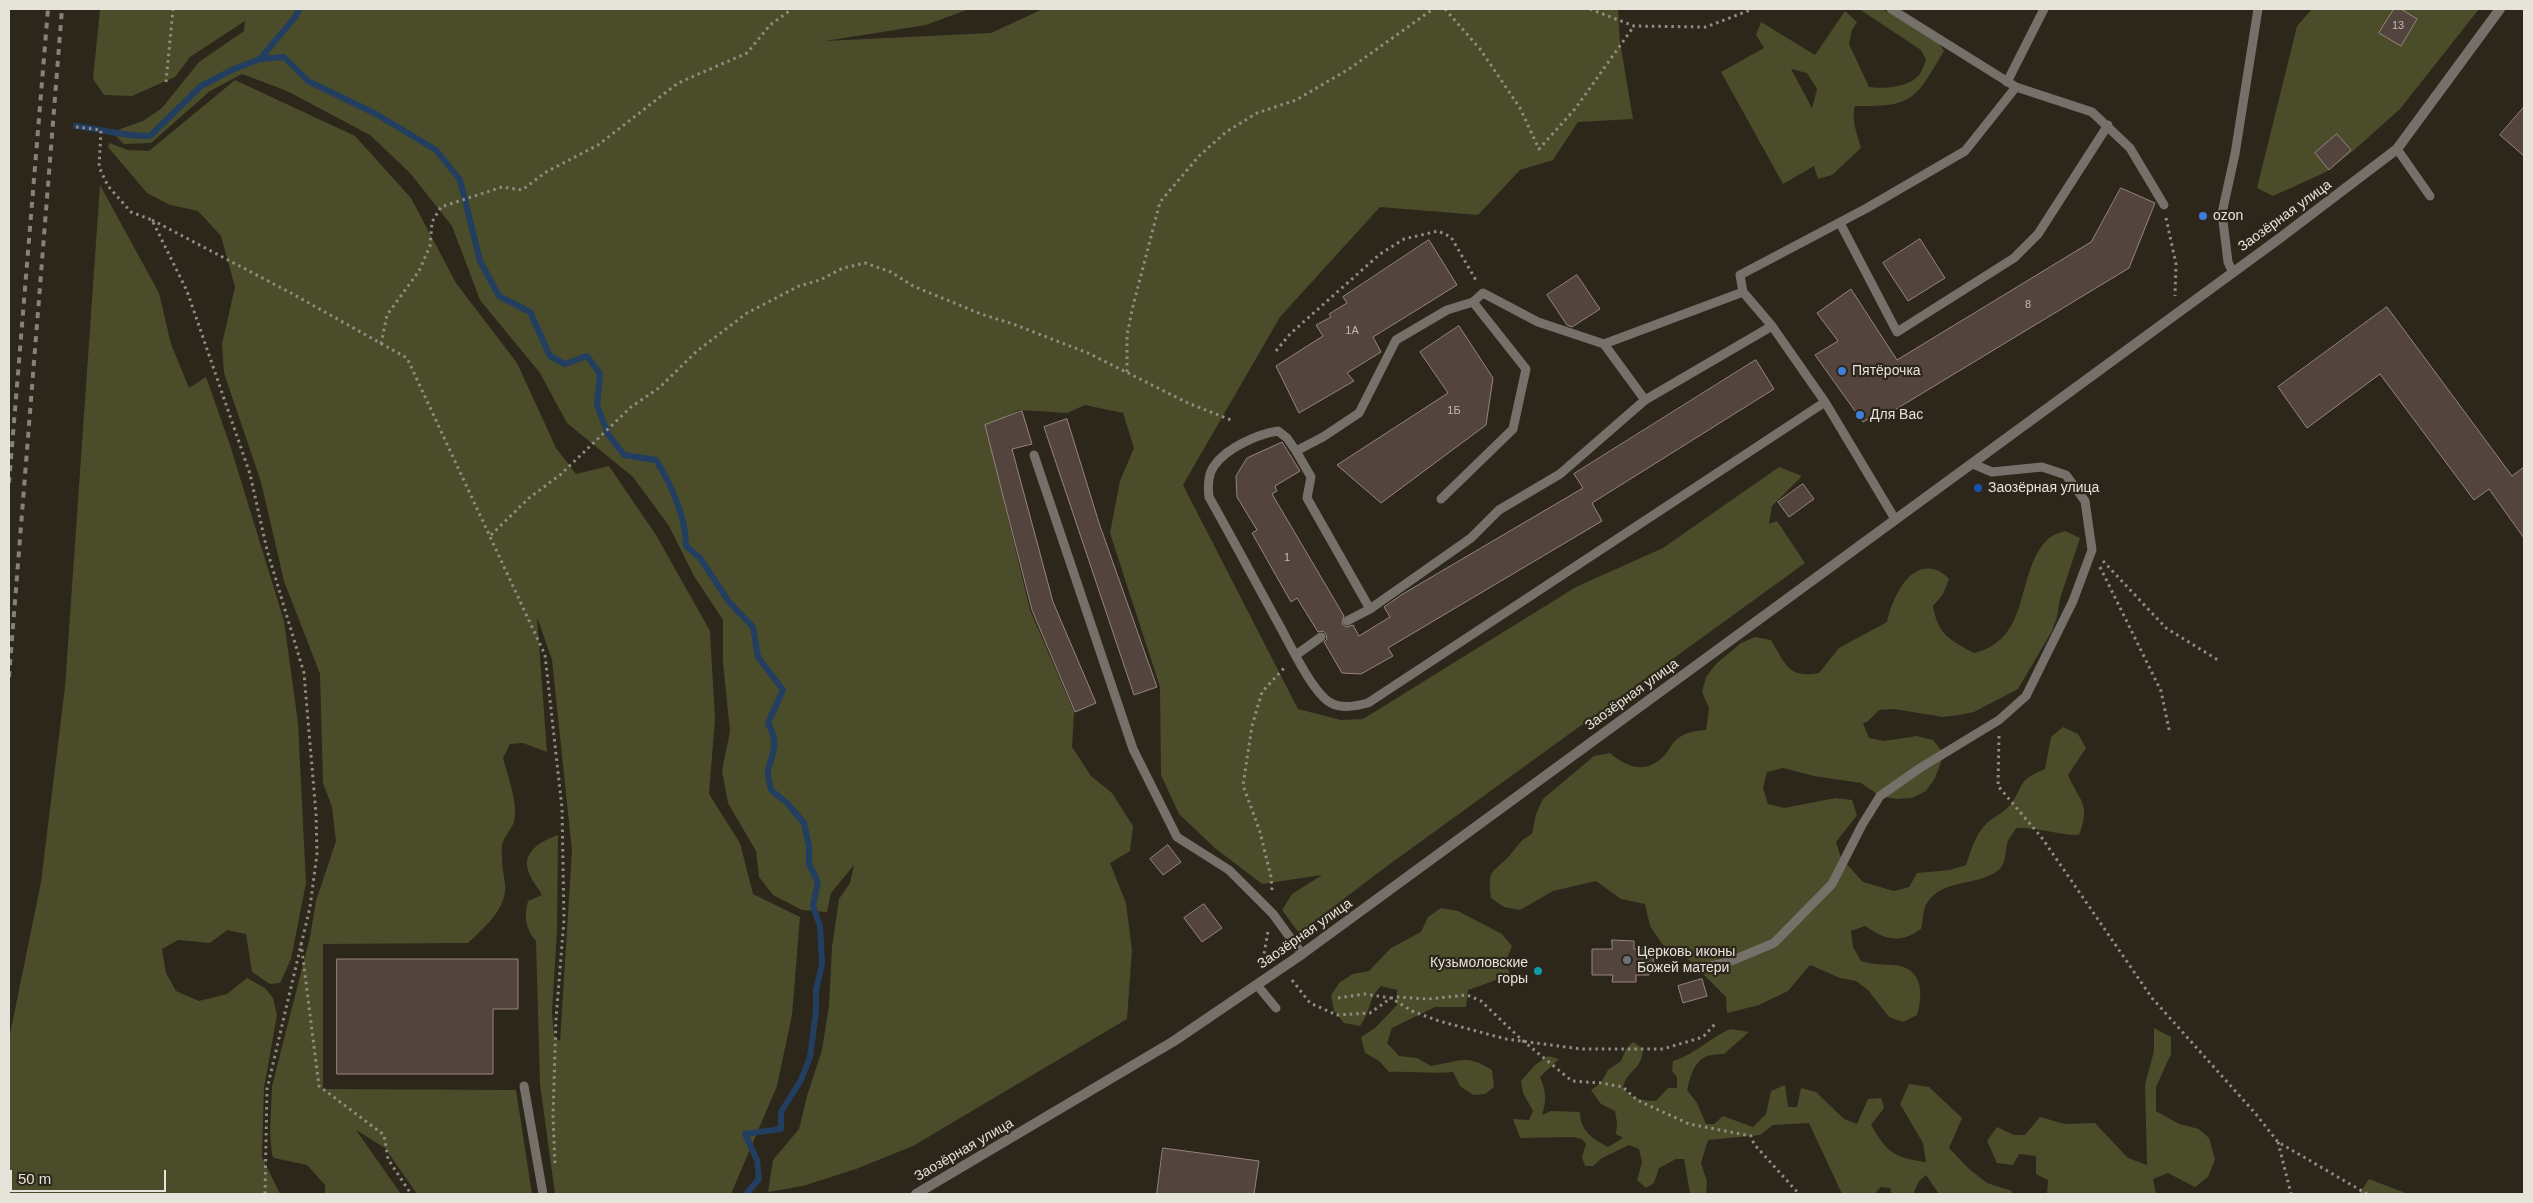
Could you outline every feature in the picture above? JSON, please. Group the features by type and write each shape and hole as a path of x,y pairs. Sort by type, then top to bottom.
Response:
{"street":[{"name":"Заозёрная улица","path":"916,1194 1174,1041 1302,954 1895,519 1973,464 2397,149 2500,9"}],"lane":[{"path":"1891,9 2011,85 2092,112 2108,125 2130,148 2164,205"},
{"path":"1895,519 1825,402 1772,326 1743,292 1740,275 1840,223 1965,151 2011,85 2044,9"},
{"path":"2232,271 2228,262 2222,212 2235,154 2258,9"},
{"path":"1840,223 1897,332 2014,258 2038,234 2108,125"},
{"path":"2397,149 2430,196"},
{"path":"1604,344 1743,292"},
{"path":"1296,451 1323,437 1359,413 1396,340 1447,310 1473,302 1483,293 1538,322 1604,344 1645,400"},
{"path":"1441,499 1513,429 1526,369 1473,302"},
{"path":"1346,621 1370,609 1471,538 1499,510 1560,474 1645,400 1772,326"},
{"path":"1370,609 1307,498 1311,478 1287,438 1278,431 1268,432 1229,452 1213,467 1208,487 1209,497 1296,655 1321,696 1331,703 1342,707 1368,703 1825,402"},
{"path":"1034,455 1133,749 1153,794 1177,837 1229,870 1272,914 1302,954"},
{"path":"1698,969 1731,960 1774,943 1832,884 1862,825 1880,796 1920,768 1999,720 2026,696 2073,601 2092,550 2085,501 2066,475 2042,467 1992,472 1973,464"},
{"path":"1296,655 1321,637"},
{"path":"1256,985 1276,1008"},
{"path":"524,1086 543,1194"}],"path":[{"path":"166,82 173,9"},
{"path":"381,344 387,315 418,271 430,246 432,222 441,207 502,187 522,190 546,172 598,145 678,83 747,53 770,25 792,9"},
{"path":"1127,372 1127,336 1132,310 1160,202 1199,156 1226,132 1257,113 1296,100 1349,69 1433,9"},
{"path":"1445,9 1480,49 1520,108 1539,149 1575,109 1634,26"},
{"path":"1590,9 1634,26 1706,27 1753,9"},
{"path":"76,126 101,130 99,167 108,186 131,212 152,220 291,293 407,358 491,536 545,655 562,808 564,920 553,1107 555,1175"},
{"path":"2164,205 2176,264 2176,313"},
{"path":"152,220 187,291 246,465 267,550 304,673 316,814 316,854 310,907 301,940 290,1000 267,1089 265,1194"},
{"path":"1276,351 1290,334 1380,254 1404,239 1438,231 1451,237 1483,293"},
{"path":"491,536 530,498 560,475 631,407 660,388 697,351 747,313 799,286 820,280 843,268 865,263 891,272 913,286 949,301 1088,353 1188,403 1231,420"},
{"path":"2092,550 2166,628 2218,660"},
{"path":"2092,550 2161,691 2170,734"},
{"path":"1263,960 1265,941 1272,914 1271,877 1260,832 1243,785 1252,726 1262,692 1296,655"},
{"path":"1999,720 1998,786 2042,838 2152,998 2255,1113 2278,1142 2367,1194"},
{"path":"301,940 320,1086 384,1135 388,1159 411,1194"},
{"path":"1282,967 1310,1003 1338,1015 1370,1013 1391,998"},
{"path":"1338,998 1364,994 1391,998 1428,999 1467,995 1481,1001 1522,1040 1572,1082 1601,1082 1623,1087 1637,1100 1655,1110 1689,1124 1751,1136 1754,1144 1799,1194"},
{"path":"1391,998 1412,1011 1439,1021 1506,1039 1581,1049 1663,1049 1703,1037 1715,1024"},
{"path":"2278,1142 2291,1194"}],"green space":[{"path":"100,9 969,9 926,25 825,41 991,33 1043,9 1618,9 1620,42 1633,119 1578,122 1553,160 1520,170 1478,215 1380,207 1280,317 1183,485 1298,709 1341,720 1363,719 1576,587 1663,548 1779,467 1802,476 1772,506 1769,524 1777,521 1805,563 1383,869 1299,933 1282,910 1292,894 1322,875 1262,884 1215,848 1179,814 1161,775 1160,687 1110,533 1120,481 1134,448 1123,413 1085,405 1067,413 1019,410 986,427 1030,610 1074,712 1072,747 1091,776 1112,793 1133,826 1130,851 1110,863 1126,903 1132,950 1127,1019 913,1146 856,1169 803,1186 768,1192 773,1160 799,1129 807,1096 822,1050 829,1006 832,947 839,899 850,883 854,865 831,893 827,912 802,910 773,895 759,877 756,851 728,803 722,771 730,731 723,663 723,620 694,576 669,526 633,477 567,423 540,373 480,300 452,226 410,173 370,135 287,91 242,74 210,91 151,143 124,144 112,132 143,121 162,108 199,62 244,31 245,21 190,57 175,77 132,96 104,95 93,79"},
{"path":"1859,9 1882,9 1939,43 1944,51 1919,90 1911,97 1890,105 1855,106 1854,121 1861,148 1832,175 1818,179 1814,166 1783,184 1721,72 1764,48 1756,35 1761,22 1815,55 1845,11 1857,22 1852,30 1849,44 1869,87 1895,87 1915,79 1926,60 1921,50","holes":["1791,69 1807,73 1817,89 1812,108"]},
{"path":"2312,9 2479,9 2400,109 2353,151 2326,172 2273,196 2257,188 2297,26"},
{"path":"235,80 355,136 411,198 456,283 517,363 556,448 576,474 609,466 656,535 710,631 715,719 709,794 740,843 753,894 800,917 792,1015 777,1086 731,1194 555,1194 540,1084 536,941 530,932 526,917 528,901 542,895 530,877 527,863 528,857 535,847 558,835 557,930 552,1012 554,1036 560,1041 572,851 552,660 537,617 547,752 523,743 510,744 503,758 514,798 515,815 513,825 502,845 505,892 503,901 494,917 468,943 323,944 323,1089 516,1090 532,1194 417,1194 385,1148 356,1130 401,1194 325,1194 325,1185 307,1165 274,1158 272,1155 270,1133 272,1086 310,937 316,901 336,841 332,807 323,783 320,674 284,581 261,482 224,373 222,344 235,287 221,236 198,211 170,205 147,193 108,147 109,143 128,150 149,151"},
{"path":"100,185 159,293 171,344 189,388 206,377 230,445 284,621 298,723 306,883 291,959 280,983 270,984 252,972 246,934 227,930 210,943 178,940 162,949 166,973 176,991 199,1001 227,994 247,978 265,988 273,998 277,1015 264,1088 262,1157 280,1194 9,1194 9,1039 41,882 65,687"},
{"path":"2065,531 2080,538 2060,599 2057,617 2052,631 2018,689 1974,712 1943,717 1894,709 1879,710 1867,722 1863,723 1869,738 1884,741 1917,736 1933,740 1944,754 1935,778 1926,791 1912,798 1896,799 1880,796 1861,783 1814,776 1783,768 1767,772 1763,788 1768,804 1784,808 1836,798 1852,800 1857,815 1836,842 1841,858 1863,882 1894,891 1909,887 1917,873 1950,870 1966,865 1974,843 1983,827 2011,804 2026,779 2045,769 2051,737 2063,727 2078,734 2086,748 2068,775 2084,810 2079,835 2016,828 2008,841 2004,862 2000,869 1988,876 1950,886 1933,895 1927,903 1921,929 1913,934 1900,938 1886,937 1865,926 1851,931 1853,947 1861,961 1873,964 1902,966 1915,975 1920,989 1917,1015 1903,1022 1889,1017 1868,990 1856,981 1840,978 1810,965 1788,991 1759,1005 1727,1013 1726,997 1688,959 1663,945 1650,926 1645,904 1621,899 1596,881 1553,891 1520,910 1504,907 1491,898 1490,881 1493,872 1522,841 1532,834 1536,814 1543,799 1594,756 1610,753 1631,766 1645,767 1658,761 1665,755 1680,737 1691,732 1706,730 1709,708 1702,692 1706,677 1716,664 1741,643 1755,637 1771,640 1784,662 1794,671 1800,674 1819,673 1839,648 1887,622 1892,604 1902,585 1917,571 1926,569 1938,571 1949,579 1943,594 1933,606 1938,624 1946,636 1974,653 1993,645 2006,634 2014,619 2037,553 2048,539"},
{"path":"1441,908 1458,911 1502,934 1512,946 1506,961 1510,975 1468,990 1466,1007 1435,1007 1392,1028 1387,1043 1399,1056 1417,1058 1431,1066 1462,1060 1483,1065 1492,1070 1494,1087 1485,1094 1473,1095 1460,1086 1453,1072 1389,1072 1379,1061 1365,1053 1361,1037 1375,1028 1397,1005 1397,990 1381,986 1374,996 1360,1026 1344,1023 1334,1011 1331,995 1340,982 1353,974 1369,971 1391,948 1421,932 1428,917"},
{"path":"2154,1028 2171,1037 2171,1054 2156,1087 2156,1111 2179,1124 2199,1129 2209,1138 2215,1159 2208,1177 2195,1187 2168,1173 2153,1179 2156,1194 2047,1194 2048,1180 2036,1174 2036,1156 2019,1154 2013,1165 1997,1163 1987,1141 1997,1127 2014,1135 2025,1135 2040,1117 2065,1124 2095,1123 2128,1158 2147,1165 2145,1085 2154,1051"},
{"path":"1730,1029 1749,1032 1724,1054 1715,1054 1702,1059 1694,1068 1687,1090 1697,1103 1706,1124 1714,1124 1723,1116 1753,1127 1766,1114 1771,1091 1785,1085 1788,1107 1797,1107 1801,1088 1816,1092 1844,1119 1857,1124 1868,1099 1881,1098 1884,1108 1871,1125 1882,1142 1899,1156 1926,1162 1923,1143 1900,1104 1909,1084 1929,1087 1962,1118 1949,1148 1969,1169 1987,1183 2012,1191 2012,1194 1939,1194 1926,1175 1919,1181 1913,1194 1892,1194 1890,1188 1881,1187 1874,1194 1842,1194 1809,1123 1773,1125 1760,1135 1708,1140 1701,1163 1707,1181 1706,1194 1690,1193 1684,1159 1676,1159 1659,1168 1654,1183 1646,1188 1637,1180 1642,1162 1639,1149 1629,1145 1602,1158 1593,1166 1585,1166 1582,1157 1586,1144 1582,1139 1573,1137 1520,1138 1513,1119 1529,1120 1533,1111 1523,1093 1521,1081 1535,1065 1548,1056 1559,1059 1540,1077 1545,1096 1542,1115 1551,1111 1580,1112 1582,1124 1588,1134 1608,1147 1623,1138 1616,1134 1615,1111 1601,1104 1591,1090 1601,1083 1608,1070 1621,1061 1626,1049 1633,1042 1643,1049 1642,1056 1623,1087 1630,1095 1637,1098 1656,1101 1668,1088 1677,1088 1677,1077 1672,1071 1673,1061 1688,1055"},
{"path":"2369,1179 2408,1194 2359,1194"}],"building":[{"path":"2394,9 2401,9 2417,19 2401,46 2379,33"},
{"path":"2524,107 2524,156 2500,135"},
{"path":"2337,134 2351,150 2329,170 2315,153"},
{"path":"2121,188 2155,203 2129,268 1888,414 1885,409 1863,422 1815,355 1838,341 1817,313 1851,289 1897,360 2091,242"},
{"path":"1920,239 1945,278 1908,301 1883,263"},
{"path":"1429,240 1457,285 1373,337 1381,352 1347,373 1354,381 1299,413 1276,366 1323,336 1316,325 1331,317 1329,314 1347,303 1343,297"},
{"path":"1577,275 1600,309 1572,327 1567,325 1547,295"},
{"path":"2387,307 2512,476 2524,467 2524,538 2489,489 2474,500 2380,374 2307,428 2278,387"},
{"path":"1459,326 1493,378 1486,425 1381,503 1337,465 1448,393 1420,352"},
{"path":"1756,360 1774,389 1592,503 1602,521 1388,648 1393,656 1361,674 1342,673 1324,642 1327,639 1326,634 1323,631 1318,632 1297,598 1291,602 1252,533 1257,530 1237,497 1236,476 1247,458 1282,442 1300,471 1275,486 1277,491 1272,494 1344,616 1342,624 1346,627 1353,625 1359,636 1390,617 1384,607 1401,595 1583,488 1574,474"},
{"path":"1022,411 1032,444 1012,449 1053,602 1096,703 1075,712 1032,610 985,425"},
{"path":"1067,419 1099,523 1157,687 1134,695 1044,427"},
{"path":"1803,484 1814,499 1789,517 1778,502"},
{"path":"1168,845 1181,862 1163,875 1150,859"},
{"path":"1204,904 1222,928 1202,942 1184,918"},
{"path":"1612,940 1634,941 1634,949 1647,949 1654,960 1649,975 1636,975 1636,982 1612,982 1613,975 1592,975 1592,949 1612,949"},
{"path":"337,959 518,959 518,1009 493,1009 493,1074 337,1074"},
{"path":"1702,979 1707,996 1683,1003 1678,986"},
{"path":"1163,1148 1259,1161 1254,1194 1157,1194"}],"waterway":[{"path":"260,59 296,16 299,9"},
{"path":"76,126 122,134 150,136 201,86 232,70 260,59 284,57 308,81 376,114 436,150 460,180 480,261 499,296 530,312 550,356 565,364 587,356 600,374 597,405 608,434 624,455 656,460 677,501 686,546 700,558 729,602 753,627 758,657 783,690 768,723 774,742 774,751 768,770 768,777 771,790 787,803 804,823 809,846 809,864 818,882 813,906 820,926 822,964 816,990 816,1011 810,1057 801,1080 781,1112 781,1129 745,1134 757,1160 759,1179 746,1194"}],"railway":[{"path":"9,483 48,9"},
{"path":"9,677 62,9"}],"place":[{"name":"ozon","path":"2203,216"},
{"name":"Пятёрочка","path":"1842,371"},
{"name":"Для Вас","path":"1860,415"},
{"name":"Заозёрная улица","path":"1978,488"},
{"name":"Церковь иконы Божей матери","path":"1627,960"},
{"name":"Кузьмоловские горы","path":"1538,971"}]}
